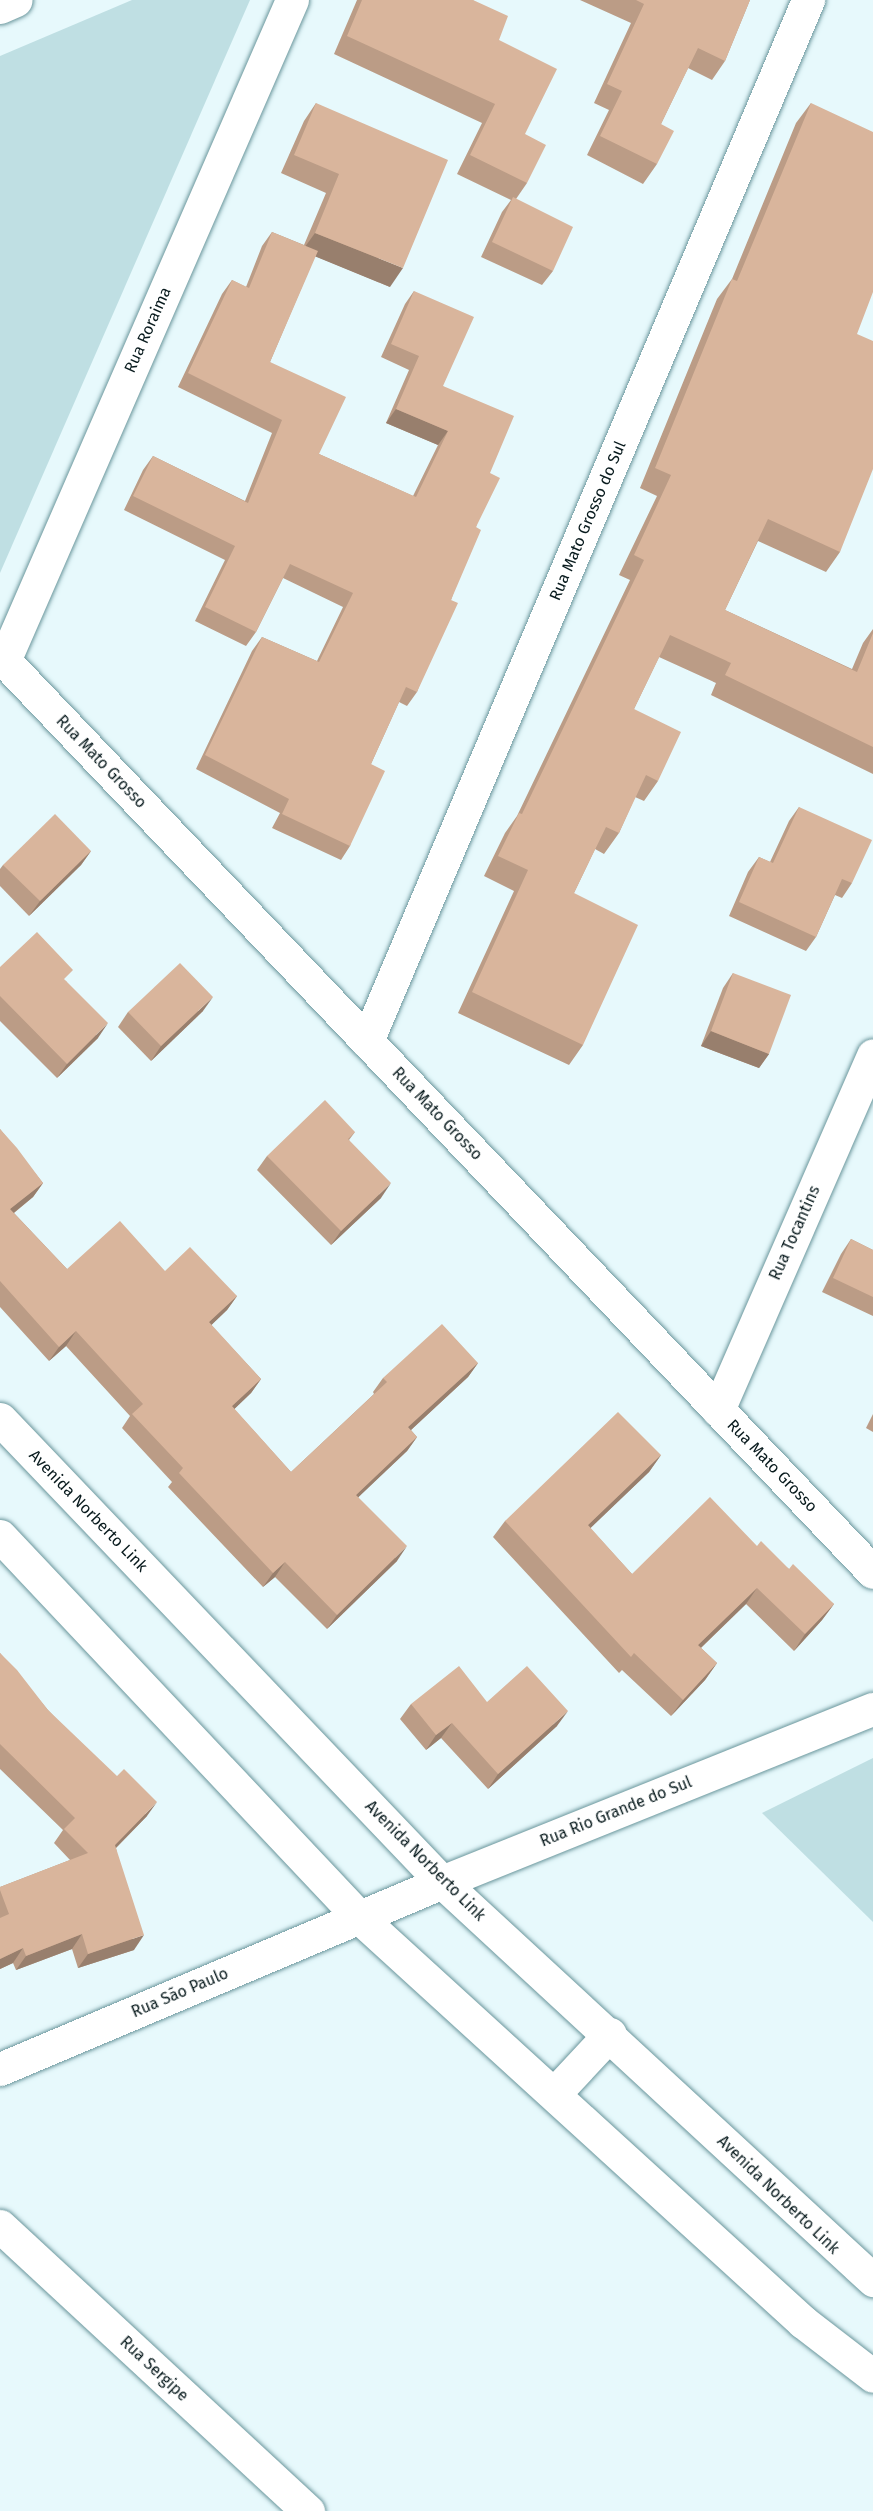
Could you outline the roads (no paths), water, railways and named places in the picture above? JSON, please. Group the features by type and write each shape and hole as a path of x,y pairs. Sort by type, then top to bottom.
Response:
{"street":[{"path":"0,7 16,0"},
{"name":"Rua Roraima","path":"2,658 292,0"},
{"name":"Rua Mato Grosso do Sul","path":"367,1041 808,0"},
{"name":"Rua Mato Grosso","path":"2,658 873,1572"},
{"name":"Rua Tocantins","path":"718,1410 873,1056"},
{"name":"Avenida Norberto Link","path":"0,1419 442,1882 610,2034 837,2252 873,2280"},
{"path":"0,1536 360,1917 803,2322 873,2376"},
{"name":"Rua Rio Grande do Sul","path":"360,1917 873,1709"},
{"name":"Rua São Paulo","path":"0,2069 360,1917"},
{"path":"554,2094 610,2034"},
{"name":"Rua Sergipe","path":"0,2226 308,2511"}]}
